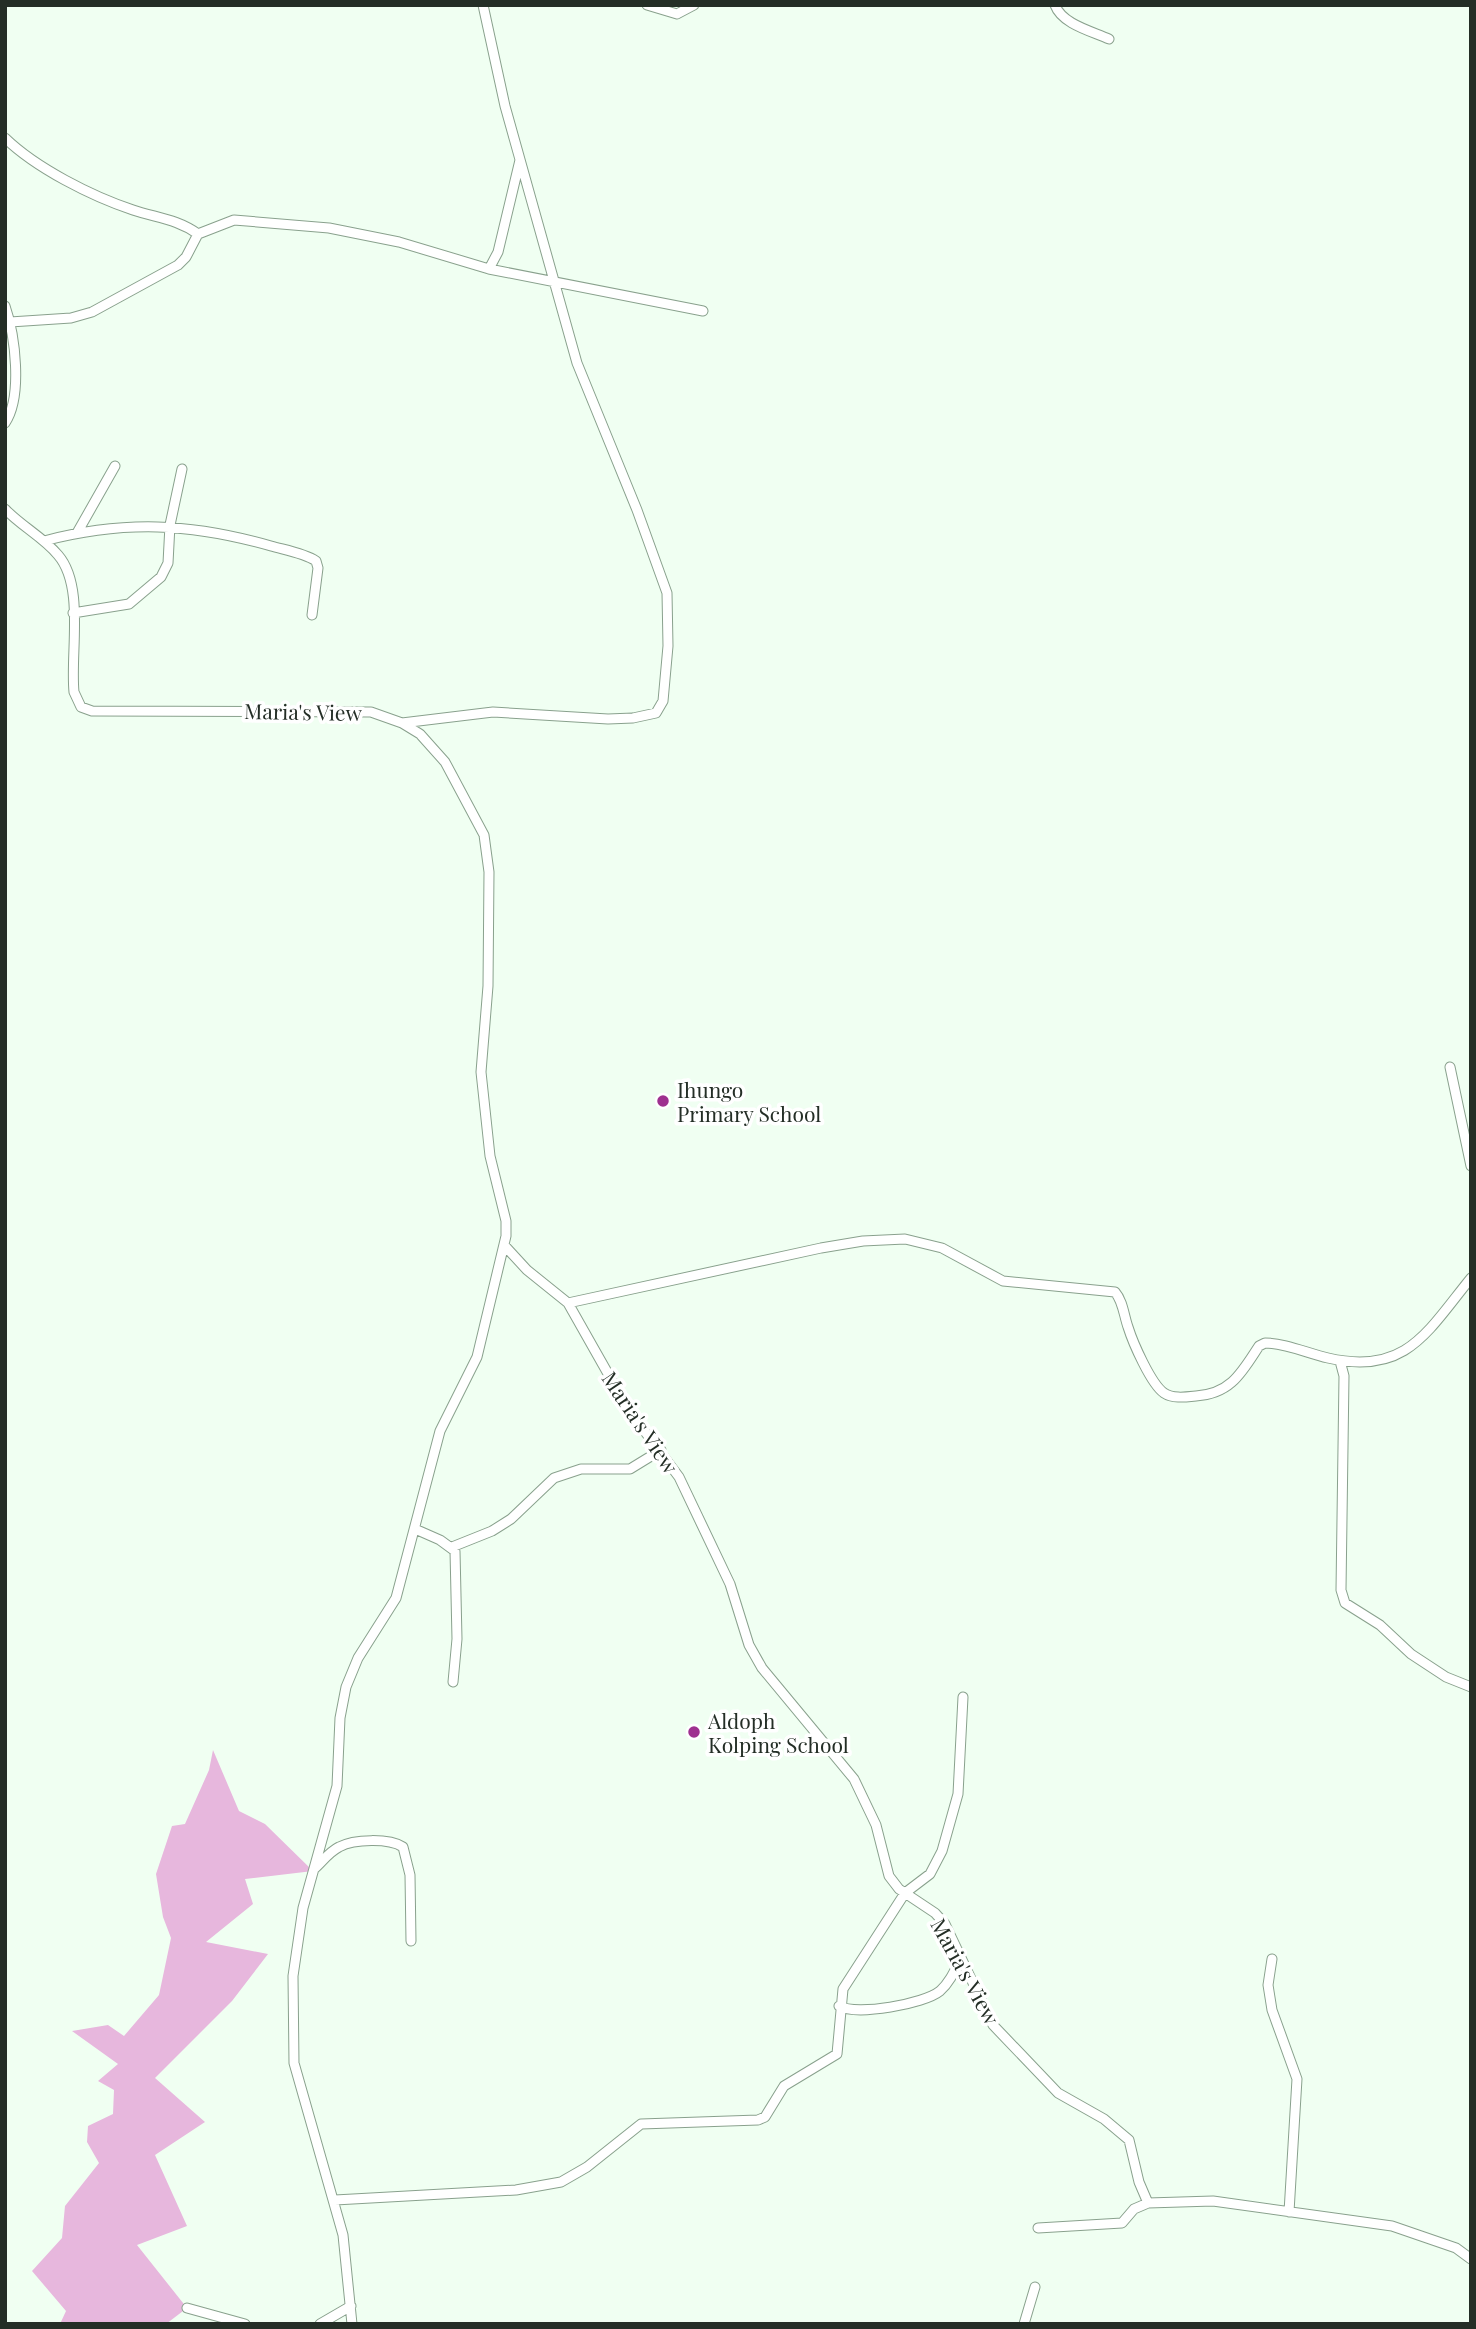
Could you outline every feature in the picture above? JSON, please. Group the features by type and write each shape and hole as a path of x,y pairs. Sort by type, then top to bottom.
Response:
{"street":[{"path":"402,723 493,712 633,718 656,713 663,701 669,612 663,578 577,363 505,106 483,5"},
{"path":"647,5 677,14 694,5"},
{"path":"1055,5 1059,14 1109,39"},
{"path":"5,138 22,155 77,184 131,209 175,220 198,234"},
{"path":"489,269 498,252 520,159"},
{"path":"10,322 71,318 113,303 178,265 198,234 234,220 316,226 399,242 489,269 704,311"},
{"path":"5,306 10,322 14,395 12,410 5,424"},
{"path":"77,533 115,466"},
{"path":"73,613 104,611 129,604 161,577 167,563 170,525 182,469"},
{"name":"Maria's View","path":"5,509 44,541 59,556 66,568 72,587 76,702 92,711 340,709 370,712 402,723 420,734 445,762 484,835 489,872 488,986 481,1072 490,1156 506,1221 505,1245 527,1270 568,1303 628,1409 661,1450 678,1477 730,1584 749,1645 762,1668 854,1779 876,1825 889,1876 905,1893 935,1913 945,1924 993,2025 1058,2093 1071,2103 1104,2119 1129,2140 1141,2189 1148,2203"},
{"path":"44,541 126,526 170,525 253,541 311,558 318,568 312,615"},
{"path":"1450,1067 1471,1166"},
{"path":"568,1303 821,1248 863,1241 905,1239 942,1248 1003,1281 1115,1292 1129,1331 1155,1383 1169,1396 1199,1396 1228,1387 1238,1380 1259,1346 1265,1343 1340,1361 1384,1361 1411,1348 1471,1278"},
{"path":"352,2324 347,2257 335,2200 295,2063 293,1976 313,1871 337,1786 340,1718 346,1687 358,1658 396,1598 440,1431 478,1357 505,1245"},
{"path":"1340,1361 1344,1376 1341,1590 1345,1602 1380,1625 1411,1654 1446,1677 1471,1688"},
{"path":"415,1529 452,1547 492,1531 511,1519 554,1478 581,1469 630,1469 661,1450"},
{"path":"452,1547 456,1565 457,1639 453,1682"},
{"path":"335,2200 516,2189 561,2182 587,2167 641,2124 758,2120 765,2117 784,2087 837,2054 841,2031 839,2006 843,1989 905,1893 930,1874 942,1851 958,1794 963,1697"},
{"path":"313,1871 333,1851 349,1843 388,1842 403,1847 410,1875 411,1941"},
{"path":"839,2006 856,2011 934,1996 950,1980 961,1958"},
{"path":"1272,1959 1268,1985 1272,2010 1289,2063 1297,2077 1289,2212"},
{"path":"1038,2228 1122,2223 1134,2209 1148,2203 1213,2201 1392,2226 1456,2248 1471,2259"},
{"path":"1024,2324 1035,2287"},
{"path":"320,2324 351,2306"},
{"path":"187,2308 245,2324"}],"shaded area":[{"path":"213,1750 239,1811 265,1824 313,1871 245,1879 253,1904 206,1942 268,1954 232,2001 155,2078 205,2122 155,2155 187,2226 137,2245 187,2308 166,2324 60,2324 66,2311 32,2271 62,2238 65,2206 99,2163 87,2142 88,2126 113,2114 114,2090 98,2081 118,2064 72,2031 108,2025 124,2036 159,1995 171,1938 163,1917 156,1874 172,1826 185,1824 209,1770"}],"place":[{"name":"Ihungo Primary School","path":"663,1101"},
{"name":"Aldoph Kolping School","path":"694,1732"}]}
